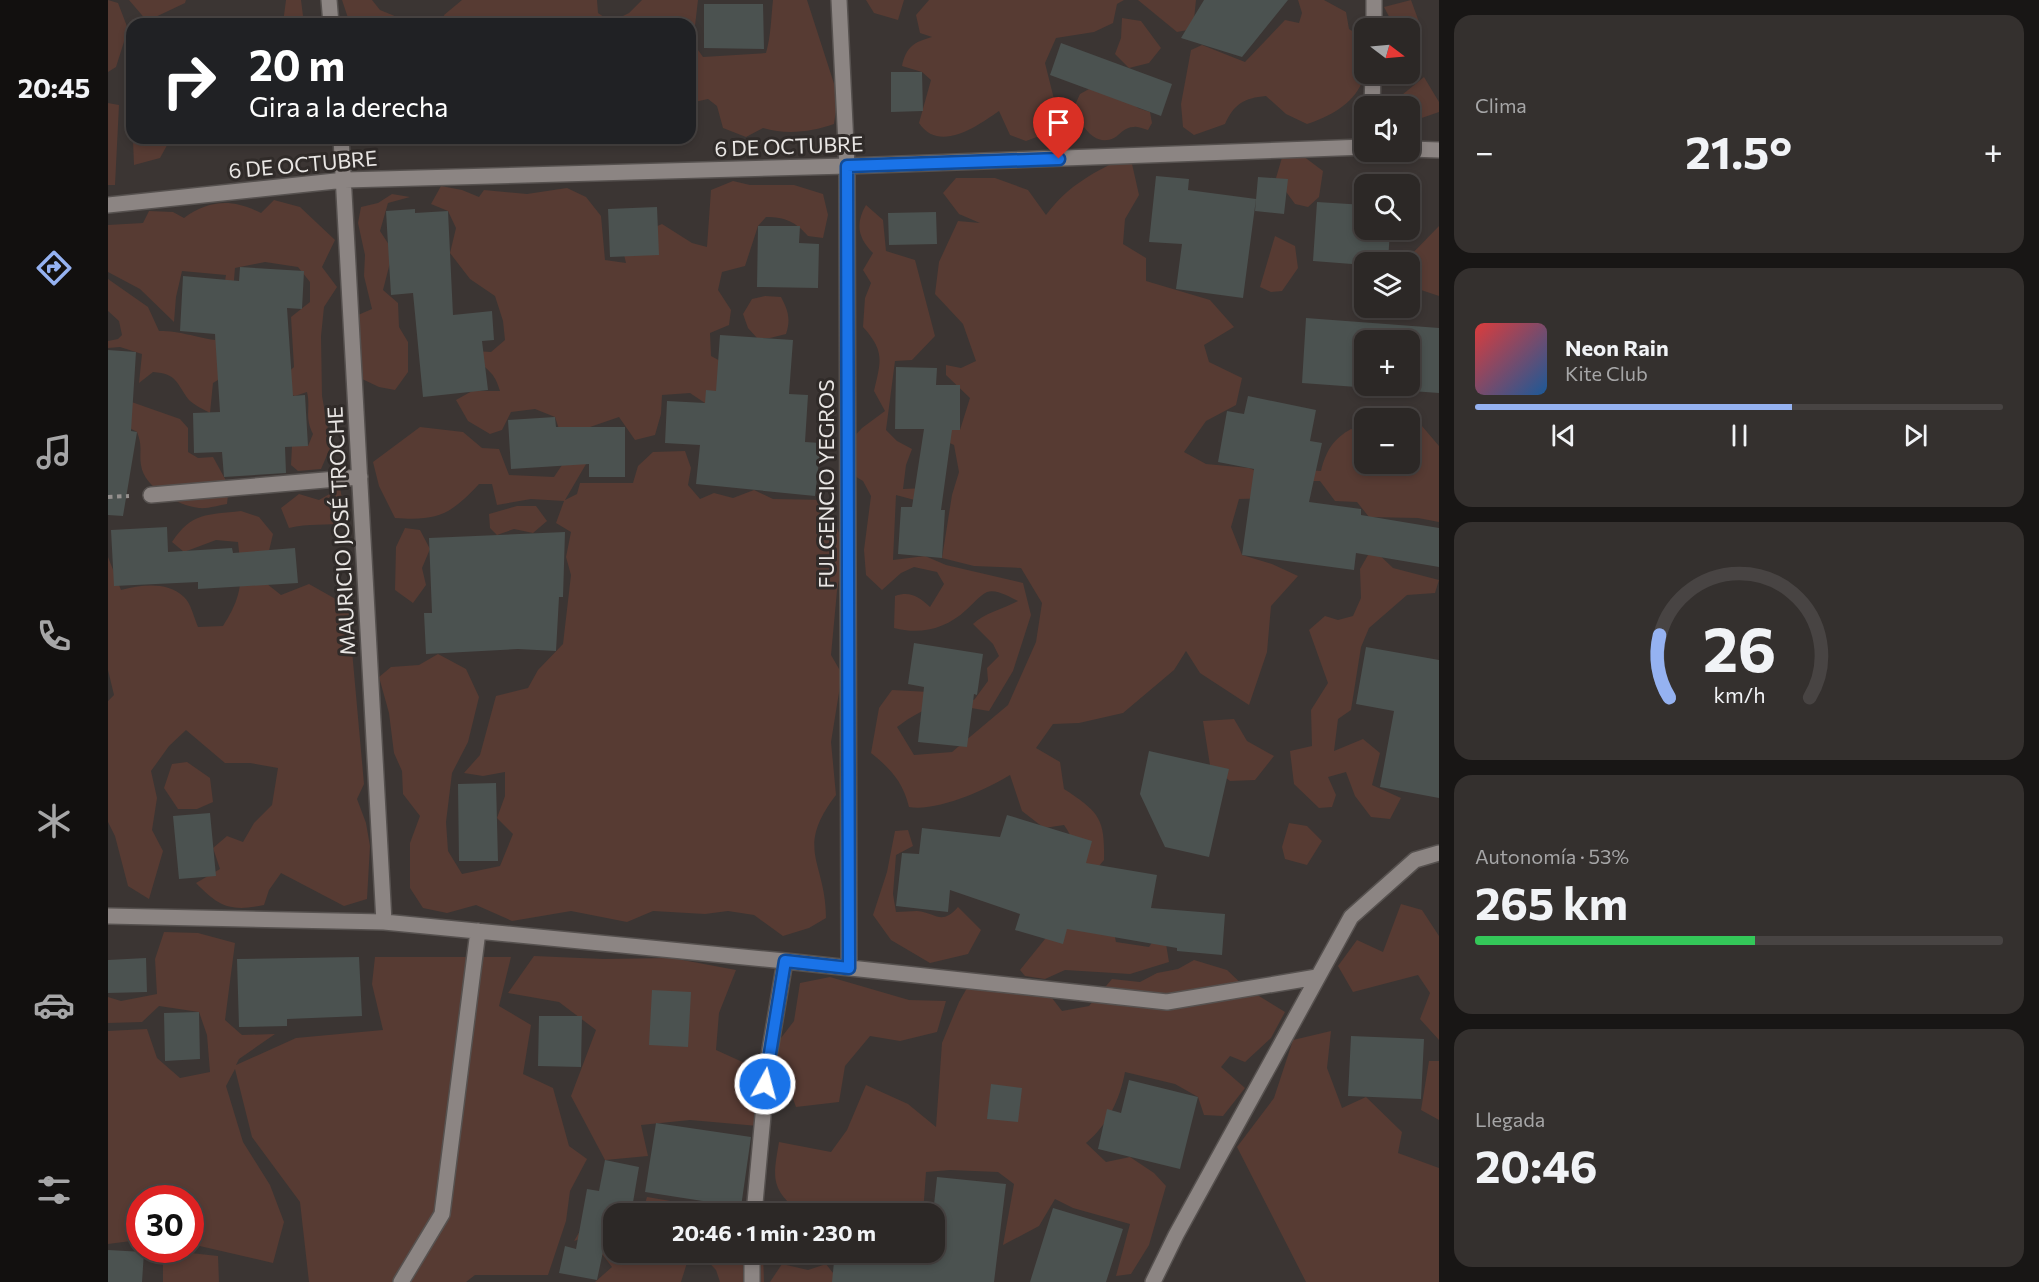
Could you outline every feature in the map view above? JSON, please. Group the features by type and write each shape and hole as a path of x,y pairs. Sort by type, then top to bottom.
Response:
{"street":[{"path":"329,0 330,18"},
{"name":"FULGENCIO YEGROS","path":"839,0 847,166 849,968"},
{"path":"1374,0 1374,18"},
{"name":"MAURICIO JOSÉ TROCHE","path":"342,144 384,922"},
{"name":"6 DE OCTUBRE","path":"108,204 345,180 847,166 1354,147"},
{"path":"1420,149 1439,150"},
{"path":"151,495 360,477"},
{"path":"1153,1282 1176,1235 1351,917 1415,860 1439,853"},
{"path":"108,916 384,922 785,961 1167,1002 1317,977"},
{"path":"401,1282 442,1214 478,931"},
{"path":"755,1203 768,1060 785,961"},
{"path":"752,1263 752,1282"}],"shaded area":[{"path":"108,0 118,3 126,24 126,35 116,67 108,72"},
{"path":"129,0 186,0 185,3 153,18 144,18"},
{"path":"286,0 301,0 303,18 284,18"},
{"path":"342,0 372,0 380,10 397,17 397,18 348,18"},
{"path":"462,0 597,0 598,13 605,18 445,18 444,15"},
{"path":"642,0 698,0 696,18 619,18 629,13"},
{"path":"773,0 807,0 838,96 834,124 799,132 763,128 746,137 723,128 717,106 708,99 696,102 696,47 703,57 766,53"},
{"path":"866,0 904,0 898,20 874,13"},
{"path":"929,0 1124,0 1117,4 1113,23 1094,32 1056,38 1045,63 1056,107 1053,131 1026,141 1010,135 999,111 969,130 947,137 927,132 919,123 931,80 922,72 902,66 912,46 932,37 920,33 916,15"},
{"path":"1138,0 1196,0 1193,29 1177,32"},
{"path":"1298,0 1324,0 1346,12 1349,29 1354,32 1354,84 1361,84 1346,104 1331,114 1307,124 1286,114 1266,96 1252,98 1241,103 1232,111 1225,124 1194,135 1183,127 1181,104 1191,50 1202,45 1245,62 1285,20 1299,23 1302,13"},
{"path":"1411,0 1418,18 1390,18 1384,7"},
{"path":"1122,18 1141,21 1161,48 1149,63 1129,68 1115,54 1121,38"},
{"path":"1424,77 1439,102 1439,112 1420,119 1420,96 1401,96 1415,84 1420,84 1420,80"},
{"path":"1089,89 1123,94 1138,108 1150,112 1152,123 1148,130 1131,127 1114,138 1106,140 1093,137 1079,120 1074,107 1080,94"},
{"path":"108,103 119,105 115,185 108,185"},
{"path":"133,144 168,144 160,158 134,165"},
{"path":"1283,154 1303,156 1323,171 1319,197 1308,207 1295,204 1276,178"},
{"path":"1130,155 1139,195 1125,219 1123,244 1146,258 1146,281 1210,300 1234,327 1204,345 1209,362 1242,378 1236,405 1206,421 1184,452 1206,464 1249,468 1273,478 1274,498 1239,499 1231,527 1242,555 1272,564 1298,576 1271,606 1267,652 1249,705 1200,673 1186,651 1174,670 1123,713 1079,723 1053,724 1036,748 1060,762 1064,789 1098,817 1103,834 1104,860 1093,873 1083,862 1064,825 1044,828 1022,811 1010,775 975,793 946,803 920,808 909,807 895,777 871,753 879,708 892,690 948,693 974,700 988,681 987,668 999,656 993,644 973,624 988,614 1018,601 999,592 987,592 950,622 932,629 904,630 894,628 895,596 914,595 930,607 944,584 937,572 914,567 901,573 882,590 866,575 864,550 871,496 863,481 848,472 848,443 862,428 885,411 874,391 879,364 878,350 863,327 865,298 871,283 863,270 873,253 861,236 859,225 866,205 883,220 886,251 915,260 935,336 912,360 895,361 886,430 897,441 912,449 906,465 903,489 927,488 922,502 896,495 893,560 925,556 946,565 1023,583 1031,615 1013,671 989,711 962,706 940,706 921,712 897,727 914,755 952,752 1008,705 1036,642 1042,603 1021,568 974,566 942,558 952,495 959,472 954,445 932,435 944,430 960,430 970,398 946,375 946,365 961,368 976,361 963,324 935,294 939,262 958,221 980,223 959,214 943,193 956,178 995,178 1028,190 1046,215 1074,187"},
{"path":"733,181 750,185 794,185 823,194 828,215 823,238 808,236 799,227 784,219 766,217 758,226 745,266 722,272 718,290 731,310 729,325 710,333 711,356 724,363 739,383 705,403 690,393 662,395 661,414 655,435 635,440 619,417 590,427 589,459 565,500 577,494 580,483 633,483 638,466 653,452 685,451 691,468 688,485 700,499 714,493 733,498 754,490 773,499 825,500 848,554 841,569 837,591 831,655 842,674 831,742 836,795 817,829 814,843 825,899 826,918 809,928 783,936 754,915 728,911 705,914 653,911 627,922 571,911 512,921 476,905 447,913 423,908 410,888 410,843 420,816 403,794 402,771 394,753 389,713 379,677 391,667 419,665 438,654 466,669 479,697 468,742 452,773 446,822 448,851 462,874 500,866 513,834 497,818 505,796 505,772 483,776 464,773 480,755 496,696 528,688 538,670 563,644 571,575 566,557 571,532 556,523 564,501 531,499 497,505 492,484 479,484 460,503 442,514 422,518 395,518 379,486 373,462 420,427 463,432 482,448 499,449 509,475 554,477 568,456 555,417 535,409 511,412 502,430 490,434 468,421 456,400 472,391 500,391 494,377 477,358 474,351 491,352 505,340 503,321 495,296 470,279 450,253 456,228 448,211 431,204 441,186 462,190 479,197 484,190 527,194 567,188 586,197 601,216 605,260 626,263 621,242 662,224 692,243 707,247 711,190"},
{"path":"392,194 410,197 388,203 380,231 393,251 383,290 398,303 399,327 408,342 408,372 395,390 379,387 360,378 358,315 372,309 364,276 365,255 358,223 361,207 378,203"},
{"path":"274,200 300,207 335,240 322,267 337,287 324,307 321,336 322,396 331,446 321,469 298,471 291,465 292,446 308,446 313,434 308,417 307,392 295,396 282,392 283,377 294,367 291,317 310,302 310,282 298,267 265,262 235,268 226,375 213,383 210,413 189,400 172,377 153,372 139,383 142,354 120,347 108,348 108,341 118,339 122,335 119,321 108,311 108,279 148,307 159,331 215,340 226,275 182,271 176,297 174,322 140,289 108,272 108,225 143,223 149,211 173,212 184,218 203,207 222,203 241,205 261,213"},
{"path":"1439,226 1439,296 1420,290 1420,252 1414,252"},
{"path":"1275,236 1295,246 1298,268 1282,291 1271,292 1260,287"},
{"path":"765,296 781,297 788,315 786,334 757,338 748,328 743,314 752,299"},
{"path":"123,399 180,419 188,428 188,452 198,458 213,457 229,486 227,504 202,508 190,506 163,494 148,481 141,465 137,432 124,425"},
{"path":"1420,424 1439,446 1439,522 1418,518 1369,517 1357,502 1335,501 1320,481 1310,481 1307,470 1321,471 1331,446 1351,429 1354,429 1354,474 1420,474"},
{"path":"340,488 347,523 289,528 281,508 299,494 319,500"},
{"path":"517,506 536,506 547,521 533,533 514,529 497,535 490,528 489,514"},
{"path":"241,511 259,517 273,534 262,580 281,595 309,584 348,606 364,784 357,799 366,823 370,846 367,899 344,906 281,873 269,890 264,905 253,907 226,906 212,898 196,883 220,869 213,848 227,836 243,842 254,823 272,805 278,768 250,763 225,763 186,730 169,746 151,771 157,798 152,830 163,851 149,899 128,886 115,836 108,822 108,701 114,695 108,670 108,557 121,590 145,586 170,588 186,600 198,627 223,626 235,604 240,586 238,542 216,540 184,552 172,542 186,525 194,520 210,515"},
{"path":"405,528 420,530 430,549 422,568 426,585 413,603 395,590 396,547"},
{"path":"1372,548 1393,568 1439,580 1435,593 1407,595 1369,628 1361,647 1351,710 1338,719 1334,751 1363,739 1380,753 1372,785 1401,798 1390,819 1371,817 1355,796 1346,772 1328,777 1336,795 1332,807 1319,808 1294,784 1290,751 1312,746 1311,710 1328,683 1309,630 1325,616 1338,620 1353,616 1361,598 1360,569"},
{"path":"1234,719 1247,741 1274,756 1255,780 1230,781 1210,765 1203,721"},
{"path":"187,762 210,778 213,802 197,809 178,809 164,788 172,764"},
{"path":"1289,823 1307,826 1322,841 1307,865 1285,859 1282,847"},
{"path":"908,830 913,846 896,855 893,894 896,912 917,911 943,917 958,907 981,930 968,954 930,963 891,940 873,915 887,872 895,831"},
{"path":"1401,904 1422,910 1439,936 1439,1040 1420,1019 1430,993 1418,975 1353,992 1338,966 1357,940 1383,952"},
{"path":"1109,910 1116,942 1149,947 1163,926 1169,962 1130,974 1065,970 1045,979 1025,976 1020,970 1045,939"},
{"path":"164,932 198,933 235,943 225,1020 242,1035 275,1034 239,1059 236,1065 296,1038 383,1030 372,984 375,957 511,957 499,1006 531,1025 523,1074 553,1088 569,1146 587,1159 570,1191 566,1221 548,1275 475,1275 466,1282 309,1282 300,1202 252,1137 235,1069 226,1086 243,1142 270,1185 284,1222 273,1263 204,1247 204,1185 126,1185 126,1242 108,1244 108,1031 147,1029 157,1058 180,1078 210,1072 207,1035 199,1012 159,1006 142,1022 108,1023 108,997 121,1001 157,994 155,959"},
{"path":"534,956 604,959 672,958 736,970 719,1013 716,1050 769,1074 758,1126 690,1120 641,1125 648,1156 605,1160 571,1096 596,1030 559,1002 508,993"},
{"path":"1194,960 1227,970 1246,988 1285,1012 1271,1038 1245,1062 1230,1056 1221,1067 1245,1088 1223,1116 1204,1115 1198,1097 1175,1084 1125,1072 1112,1111 1101,1128 1086,1143 1106,1162 1130,1157 1154,1173 1166,1186 1149,1245 1131,1274 1116,1276 1130,1224 1073,1208 1055,1199 1039,1226 1003,1245 1014,1184 998,1172 950,1170 926,1172 924,1203 789,1203 779,1189 775,1174 779,1142 831,1152 847,1130 866,1085 908,1104 936,1127 942,1043 959,1002 971,981 1045,989 1062,1011 1089,1006 1112,979 1140,982 1157,973 1178,969"},
{"path":"830,977 909,1000 946,1001 937,1032 900,1041 870,1036 845,1066 839,1102 796,1107 774,1047 794,1021 800,983"},
{"path":"1331,1031 1327,1068 1342,1108 1366,1097 1402,1132 1398,1153 1439,1168 1439,1282 1306,1282 1237,1147 1274,1098 1293,1040"},
{"path":"1429,1061 1439,1061 1439,1120 1421,1110"},
{"path":"647,1197 682,1203 645,1203"},
{"path":"587,1219 603,1221 603,1255 588,1236 574,1241"},
{"path":"204,1254 218,1256 219,1282 163,1282 163,1263 204,1263"},
{"path":"609,1263 687,1263 681,1282 595,1282 612,1267"},
{"path":"709,1263 763,1263 764,1282 720,1282 716,1270"},
{"path":"782,1264 808,1270 826,1264 840,1282 770,1282"}],"building":[{"path":"1204,0 1288,0 1242,57 1181,38"},
{"path":"704,4 763,4 764,49 704,48"},
{"path":"1061,43 1172,84 1161,116 1050,75"},
{"path":"891,72 922,72 923,111 891,112"},
{"path":"1156,176 1189,179 1188,190 1256,199 1243,298 1176,289 1182,244 1149,242"},
{"path":"1258,177 1288,179 1284,214 1255,211"},
{"path":"1317,202 1354,204 1354,240 1389,240 1389,252 1354,252 1354,264 1313,261"},
{"path":"657,207 659,255 610,257 608,209"},
{"path":"415,209 415,213 448,211 453,315 492,311 494,340 482,341 488,390 423,397 413,293 391,295 386,211"},
{"path":"936,212 937,244 889,245 888,213"},
{"path":"758,226 800,226 799,243 819,244 818,288 757,287"},
{"path":"240,267 304,271 302,309 287,308 293,396 305,395 308,446 285,447 286,473 224,477 222,452 194,453 193,413 220,412 215,334 180,331 183,276 239,281"},
{"path":"1306,318 1439,328 1439,393 1420,392 1420,330 1354,330 1354,387 1302,383"},
{"path":"720,335 793,340 789,394 808,395 805,442 821,443 815,496 696,484 700,445 665,443 667,401 705,403 706,390 716,391"},
{"path":"108,350 136,352 131,431 137,432 123,516 108,515"},
{"path":"896,367 937,368 936,385 960,385 960,430 952,430 941,510 945,510 942,558 898,554 901,507 912,507 924,429 895,429"},
{"path":"1248,396 1316,410 1310,441 1322,443 1309,502 1361,509 1361,515 1439,528 1439,567 1356,553 1354,570 1242,555 1254,469 1218,462 1227,411 1244,414"},
{"path":"555,417 556,427 625,427 625,477 589,477 589,464 511,469 508,420"},
{"path":"167,527 168,552 232,548 233,553 295,548 298,583 198,589 198,582 114,586 111,530"},
{"path":"565,532 563,597 559,597 556,651 518,649 426,654 424,613 432,613 429,538"},
{"path":"914,643 983,654 977,695 974,694 967,747 918,742 924,687 908,684"},
{"path":"1366,647 1439,660 1439,798 1380,787 1394,711 1356,704"},
{"path":"1149,751 1229,769 1209,857 1165,847 1140,794"},
{"path":"496,783 498,861 459,861 458,784"},
{"path":"210,813 216,876 179,879 173,816"},
{"path":"1007,815 1092,841 1086,863 1157,875 1151,908 1225,914 1222,955 1177,951 1177,948 1067,929 1063,944 1015,930 1020,914 950,890 948,912 896,906 902,853 919,854 922,828 1000,837"},
{"path":"359,957 362,1016 287,1019 287,1026 239,1027 237,959"},
{"path":"146,958 147,992 108,993 108,960"},
{"path":"652,990 691,992 688,1047 649,1045"},
{"path":"199,1012 200,1059 165,1061 164,1013"},
{"path":"539,1016 582,1016 581,1067 538,1066"},
{"path":"1351,1036 1424,1039 1421,1099 1348,1096"},
{"path":"1129,1080 1198,1097 1180,1169 1098,1149 1107,1109 1121,1113"},
{"path":"991,1084 1022,1088 1018,1122 987,1119"},
{"path":"656,1123 751,1137 742,1203 715,1203 645,1192"},
{"path":"605,1160 639,1167 633,1203 603,1203 603,1252 597,1280 559,1273 565,1246 576,1249 587,1189 599,1191"},
{"path":"937,1177 1006,1184 994,1282 832,1282 834,1263 945,1263 945,1203 934,1203"},
{"path":"1053,1208 1123,1229 1106,1282 1030,1282"},
{"path":"108,1250 126,1251 126,1263 143,1263 142,1282 108,1282"}],"route":[{"path":"765,1084 785,961 849,968 847,166 1059,159"}]}
